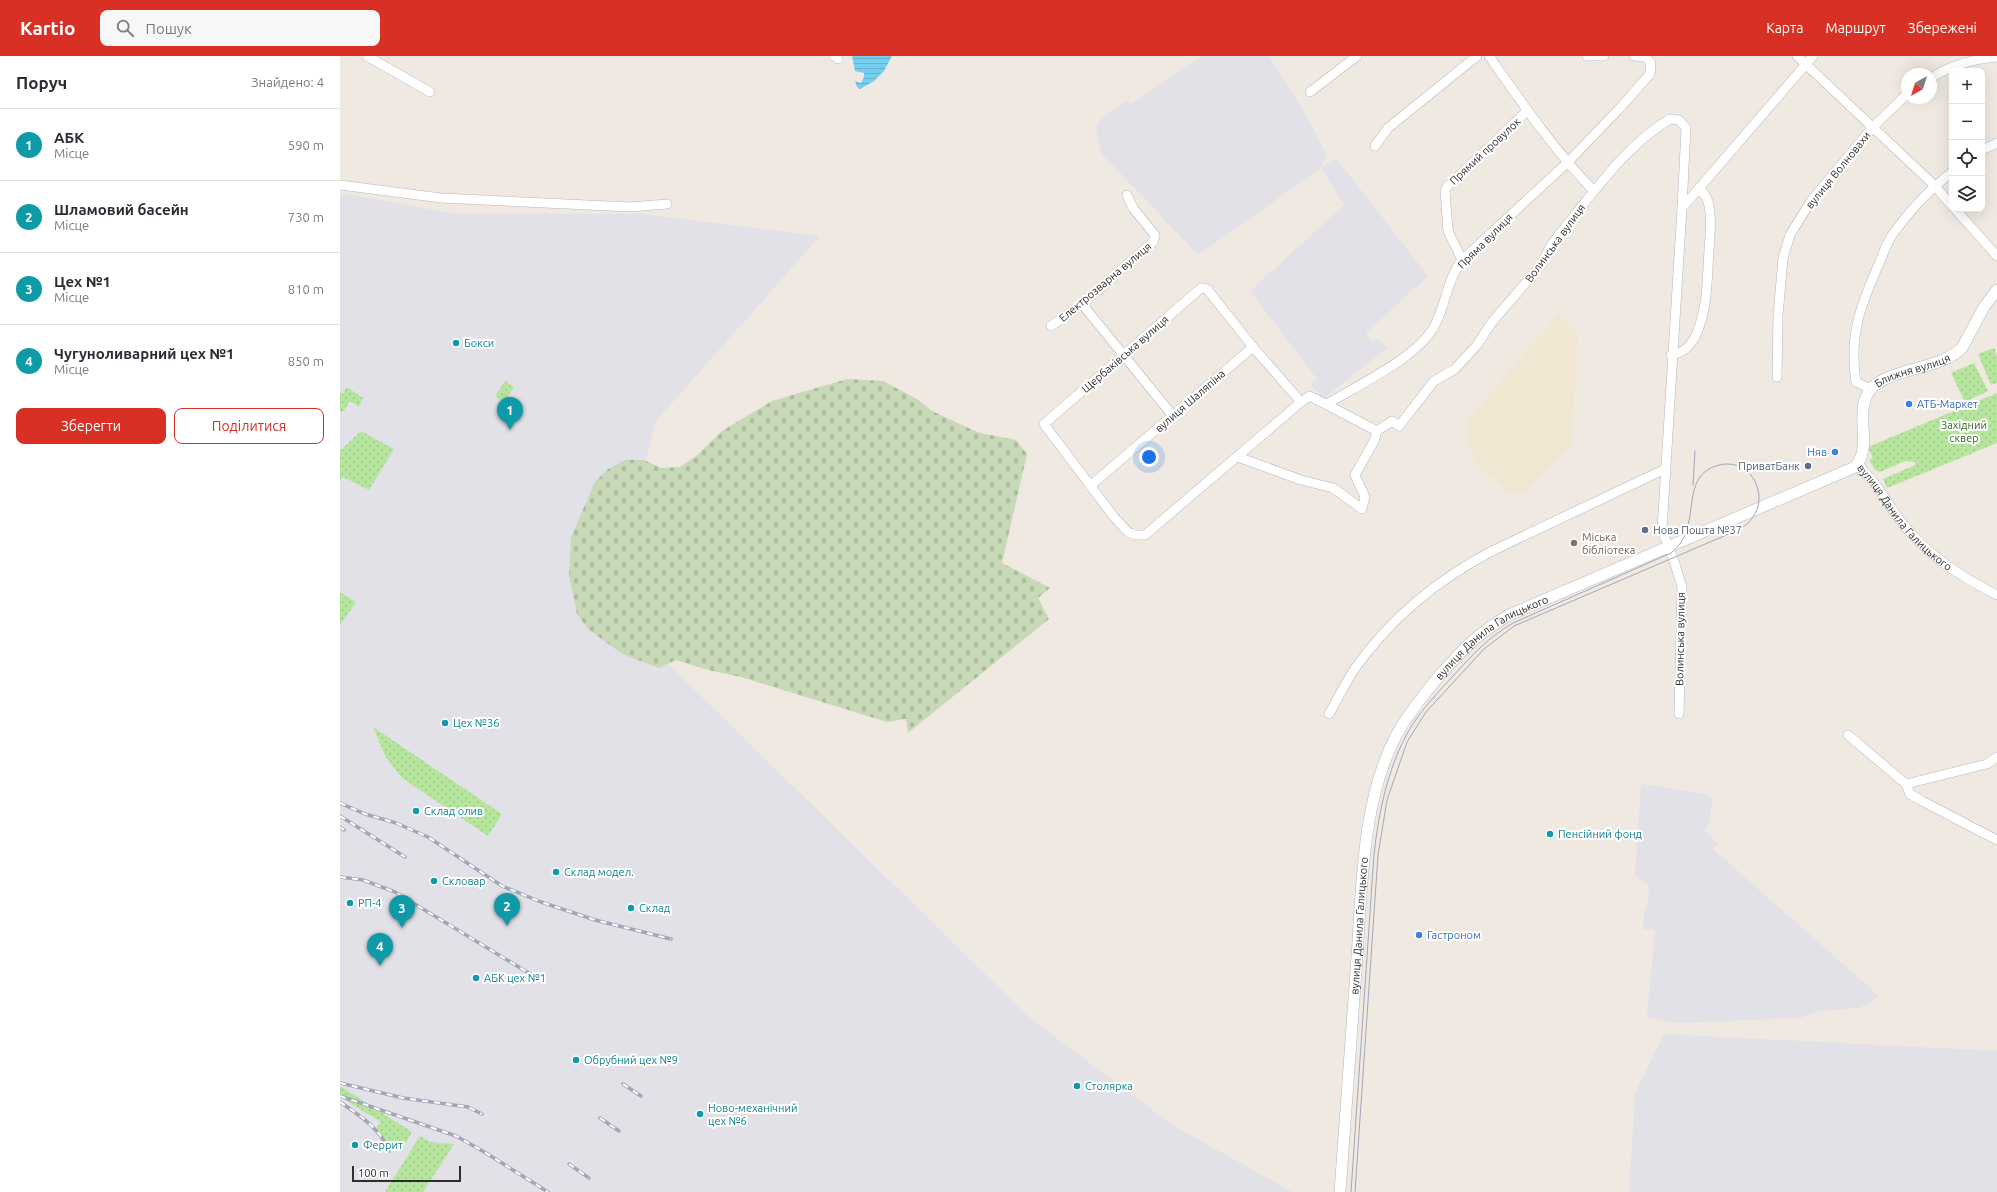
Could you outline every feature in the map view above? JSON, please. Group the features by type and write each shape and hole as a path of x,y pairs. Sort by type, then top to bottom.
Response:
{"street":[{"path":"367,56 430,92"},
{"path":"1310,92 1357,56"},
{"path":"1376,146 1388,128 1477,56"},
{"path":"1489,56 1527,111 1567,162 1594,191"},
{"path":"1587,56 1604,56"},
{"name":"Пряма вулиця","path":"1327,404 1408,355 1423,343 1435,325 1451,276 1462,260 1567,162 1620,108 1650,74 1651,63 1646,57 1634,56"},
{"path":"1796,56 1934,185 1949,202"},
{"path":"1682,208 1813,56"},
{"path":"1937,74 1972,60 1997,57"},
{"name":"вулиця Волновахи","path":"1777,376 1778,316 1783,258 1790,235 1811,201 1872,128 1901,100"},
{"name":"Прямий провулок","path":"1462,260 1448,231 1445,191 1447,187 1527,111"},
{"name":"Волинська вулиця","path":"1377,431 1392,421 1399,426 1434,381 1456,369 1542,264 1548,250 1594,191 1636,146 1666,121 1670,119 1679,120 1686,128 1682,208 1671,355 1662,530 1682,588 1679,714"},
{"path":"1985,149 1997,143"},
{"path":"1871,389 1856,382 1852,359 1857,318 1871,281 1892,234 1934,185 1949,174"},
{"path":"340,185 441,198 630,207 667,204"},
{"path":"1671,355 1682,353 1690,345 1696,336 1705,307 1710,229 1709,206 1704,193 1698,189"},
{"name":"Електрозварна вулиця","path":"1051,326 1082,304 1154,242 1155,235 1133,208 1127,195"},
{"path":"1958,212 1997,256"},
{"name":"Щербаківська вулиця","path":"1090,486 1044,424 1201,288 1207,289 1253,347"},
{"name":"Ближня вулиця","path":"1858,463 1864,451 1863,413 1866,398 1871,389 1888,379 1945,360 1957,352 1962,348 1984,307 1997,290"},
{"path":"1082,304 1173,416"},
{"path":"1253,347 1301,402"},
{"name":"вулиця Шаляпіна","path":"1090,486 1253,347"},
{"path":"1090,486 1128,532 1145,535 1301,402 1310,396 1377,431 1374,441 1355,475 1365,497 1362,509 1333,488 1301,480 1238,457"},
{"name":"вулиця Данила Галицького","path":"1340,1192 1366,847 1376,790 1395,737 1409,714 1429,688 1469,642 1485,629 1528,606 1855,467 1858,463 1875,483 1902,524 1926,549 1961,576 1997,595"},
{"path":"1329,714 1355,668 1380,636 1428,592 1465,565 1665,469"},
{"path":"1848,735 1906,784 1910,794 1997,840"},
{"path":"1906,784 1987,764 1997,757"}],"shaded area":[{"path":"1202,56 1269,56 1309,120 1326,154 1321,168 1198,255 1101,153 1096,128 1101,119 1127,100 1130,105"},
{"path":"1336,158 1428,276 1366,333 1372,342 1377,338 1387,348 1323,399 1311,385 1317,379 1250,291 1344,205 1321,168"},
{"path":"340,193 451,213 641,214 820,236 656,421 620,555 657,653 1031,1019 1171,1124 1292,1192 340,1192"},
{"path":"1558,314 1578,333 1571,446 1527,489 1520,494 1509,492 1476,464 1472,457 1465,424"},
{"path":"1641,784 1706,794 1712,799 1710,823 1704,831 1718,843 1713,849 1878,995 1872,1002 1859,1008 1819,1011 1800,1018 1678,1023 1647,1017 1655,930 1643,929 1645,907 1648,904 1649,887 1635,875"},
{"path":"1664,1034 1997,1051 1997,1192 1629,1192 1635,1093"}],"green space":[{"path":"1994,348 1997,356 1997,383 1991,385 1978,354"},
{"path":"1974,363 1988,391 1965,402 1951,373"},
{"path":"847,379 883,381 917,399 932,411 964,426 980,433 1016,440 1027,454 1002,563 1050,588 1038,598 1049,619 908,733 906,719 887,722 741,677 708,670 676,660 659,668 622,654 588,629 577,614 569,575 571,537 595,482 608,469 625,460 644,460 661,468 680,467 696,456 722,431 772,401"},
{"path":"505,381 514,387 504,402 495,396"},
{"path":"347,387 363,398 359,407 350,401 343,412 340,411 340,393 342,394"},
{"name":"Західний сквер","path":"1997,393 1997,443 1887,488 1883,479 1915,465 1915,462 1905,461 1880,472 1875,470 1869,460 1873,458 1868,447"},
{"path":"361,431 394,449 369,490 343,477 340,481 340,451"},
{"path":"340,592 356,602 340,625"},
{"path":"373,727 502,814 488,836 402,778 385,756"},
{"path":"340,1086 412,1132 401,1151 374,1132 381,1122 340,1097"},
{"path":"420,1136 430,1142 454,1144 423,1192 385,1192"}],"water":[{"path":"852,56 892,56 884,71 874,81 860,89 857,87 855,81 861,83 864,73 855,71"}],"tram line":[{"path":"1693,485 1695,451"},
{"path":"1351,1192 1374,854 1386,789 1396,757 1411,727 1431,700 1467,660 1504,628 1671,553 1681,543 1686,531 1693,494 1697,483 1703,474 1713,467 1728,464 1740,467 1750,474 1756,484 1759,496 1757,509 1750,521 1738,530 1514,626 1484,649 1426,712 1407,742 1387,800 1378,855 1355,1192"}],"railway":[{"path":"340,803 365,814 396,823 428,837 502,886 541,902 595,920 671,939"},
{"path":"340,816 405,857"},
{"path":"340,827 344,830"},
{"path":"340,877 363,880 395,892 532,975"},
{"path":"340,1083 403,1098 468,1107 482,1114"},
{"path":"623,1084 641,1096"},
{"path":"340,1096 456,1136 548,1192"},
{"path":"340,1102 369,1123 381,1136 389,1151"},
{"path":"600,1118 619,1131"},
{"path":"569,1164 589,1178"}],"place":[{"name":"Бокси","path":"456,343"},
{"name":"АТБ-Маркет","path":"1909,404"},
{"name":"АБК","path":"510,430"},
{"name":"Няв","path":"1835,452"},
{"name":"ПриватБанк","path":"1808,466"},
{"name":"Нова Пошта №37","path":"1645,530"},
{"name":"Міська бібліотека","path":"1574,543"},
{"name":"Цех №36","path":"445,723"},
{"name":"Склад олив","path":"416,811"},
{"name":"Пенсійний фонд","path":"1550,834"},
{"name":"Склад модел.","path":"556,872"},
{"name":"Скловар","path":"434,881"},
{"name":"РП-4","path":"350,903"},
{"name":"Склад","path":"631,908"},
{"name":"Шламовий басейн","path":"507,926"},
{"name":"Цех №1","path":"402,928"},
{"name":"Гастроном","path":"1419,935"},
{"name":"Чугуноливарний цех №1","path":"380,966"},
{"name":"АБК цех №1","path":"476,978"},
{"name":"Обрубний цех №9","path":"576,1060"},
{"name":"Столярка","path":"1077,1086"},
{"name":"Ново-механічний цех №6","path":"700,1114"},
{"name":"Феррит","path":"355,1145"}]}
